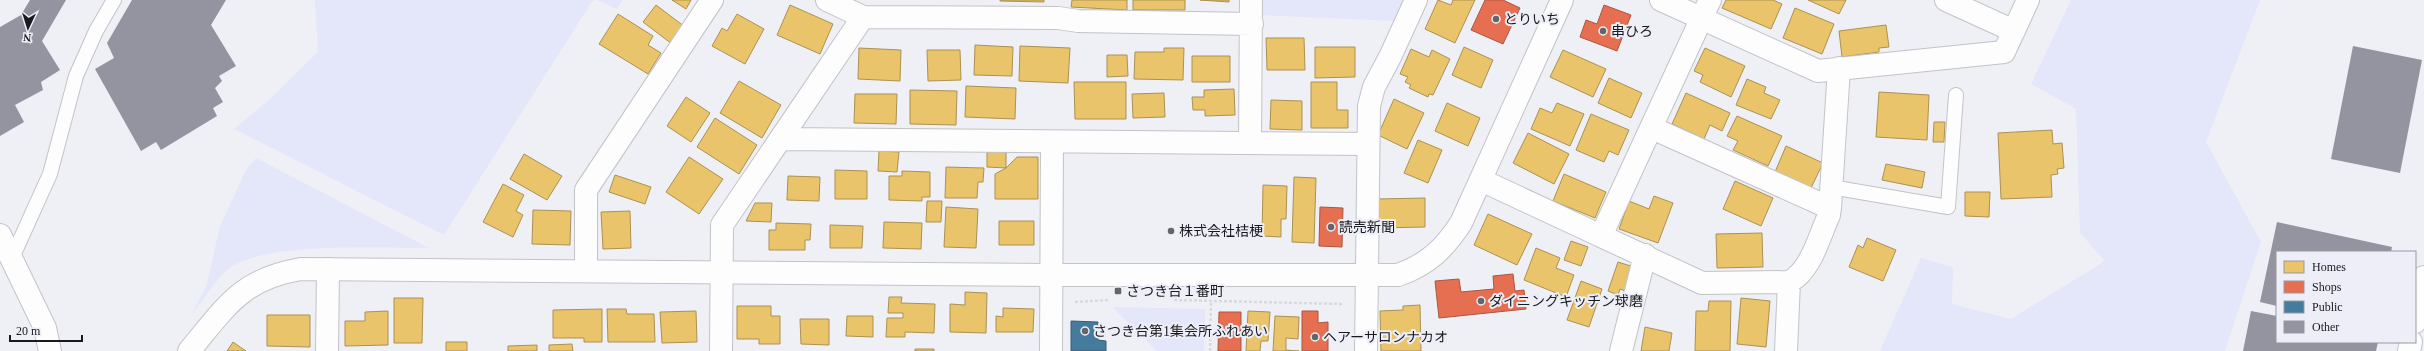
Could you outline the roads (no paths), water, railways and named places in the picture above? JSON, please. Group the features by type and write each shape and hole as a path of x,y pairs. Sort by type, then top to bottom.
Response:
{"main road":[{"path":"586,270 586,190 712,0"},
{"path":"827,0 863,17 1059,9 1078,21 1252,24"},
{"path":"1250,142 1251,0"},
{"path":"1366,351 1368,144 1371,96 1416,0"},
{"path":"190,351 224,309 249,286 264,278 283,272 301,269 586,270 1051,275 1398,275 1427,262 1440,252 1461,223 1562,0"},
{"path":"1661,0 1706,10 1818,71 2004,52 2028,0"},
{"path":"1946,0 2014,31"},
{"path":"1601,236 1706,10"},
{"path":"721,351 722,225 863,17"},
{"path":"1481,180 1645,255 1702,283 1789,282 1798,278 1805,268 1829,215 1839,68"},
{"path":"1652,128 1830,198"},
{"path":"781,139 1368,144"},
{"path":"1051,351 1052,142"},
{"path":"0,235 45,328 50,351"},
{"path":"1621,351 1645,255"},
{"path":"327,351 328,269"},
{"path":"2416,317 2424,277"},
{"path":"1786,351 1789,282"}],"lane":[{"path":"12,258 50,174 76,76 96,31 114,0"},
{"path":"1830,198 1948,207 1956,95"}],"place":[{"name":"とりいち","path":"1496,19"},
{"name":"串ひろ","path":"1603,31"},
{"name":"読売新聞","path":"1331,227"},
{"name":"株式会社桔梗","path":"1171,231"},
{"name":"さつき台１番町","path":"1118,291"},
{"name":"ダイニングキッチン球磨","path":"1481,301"},
{"name":"さつき台第1集会所ふれあい","path":"1085,331"},
{"name":"ヘアーサロンナカオ","path":"1315,337"}]}
